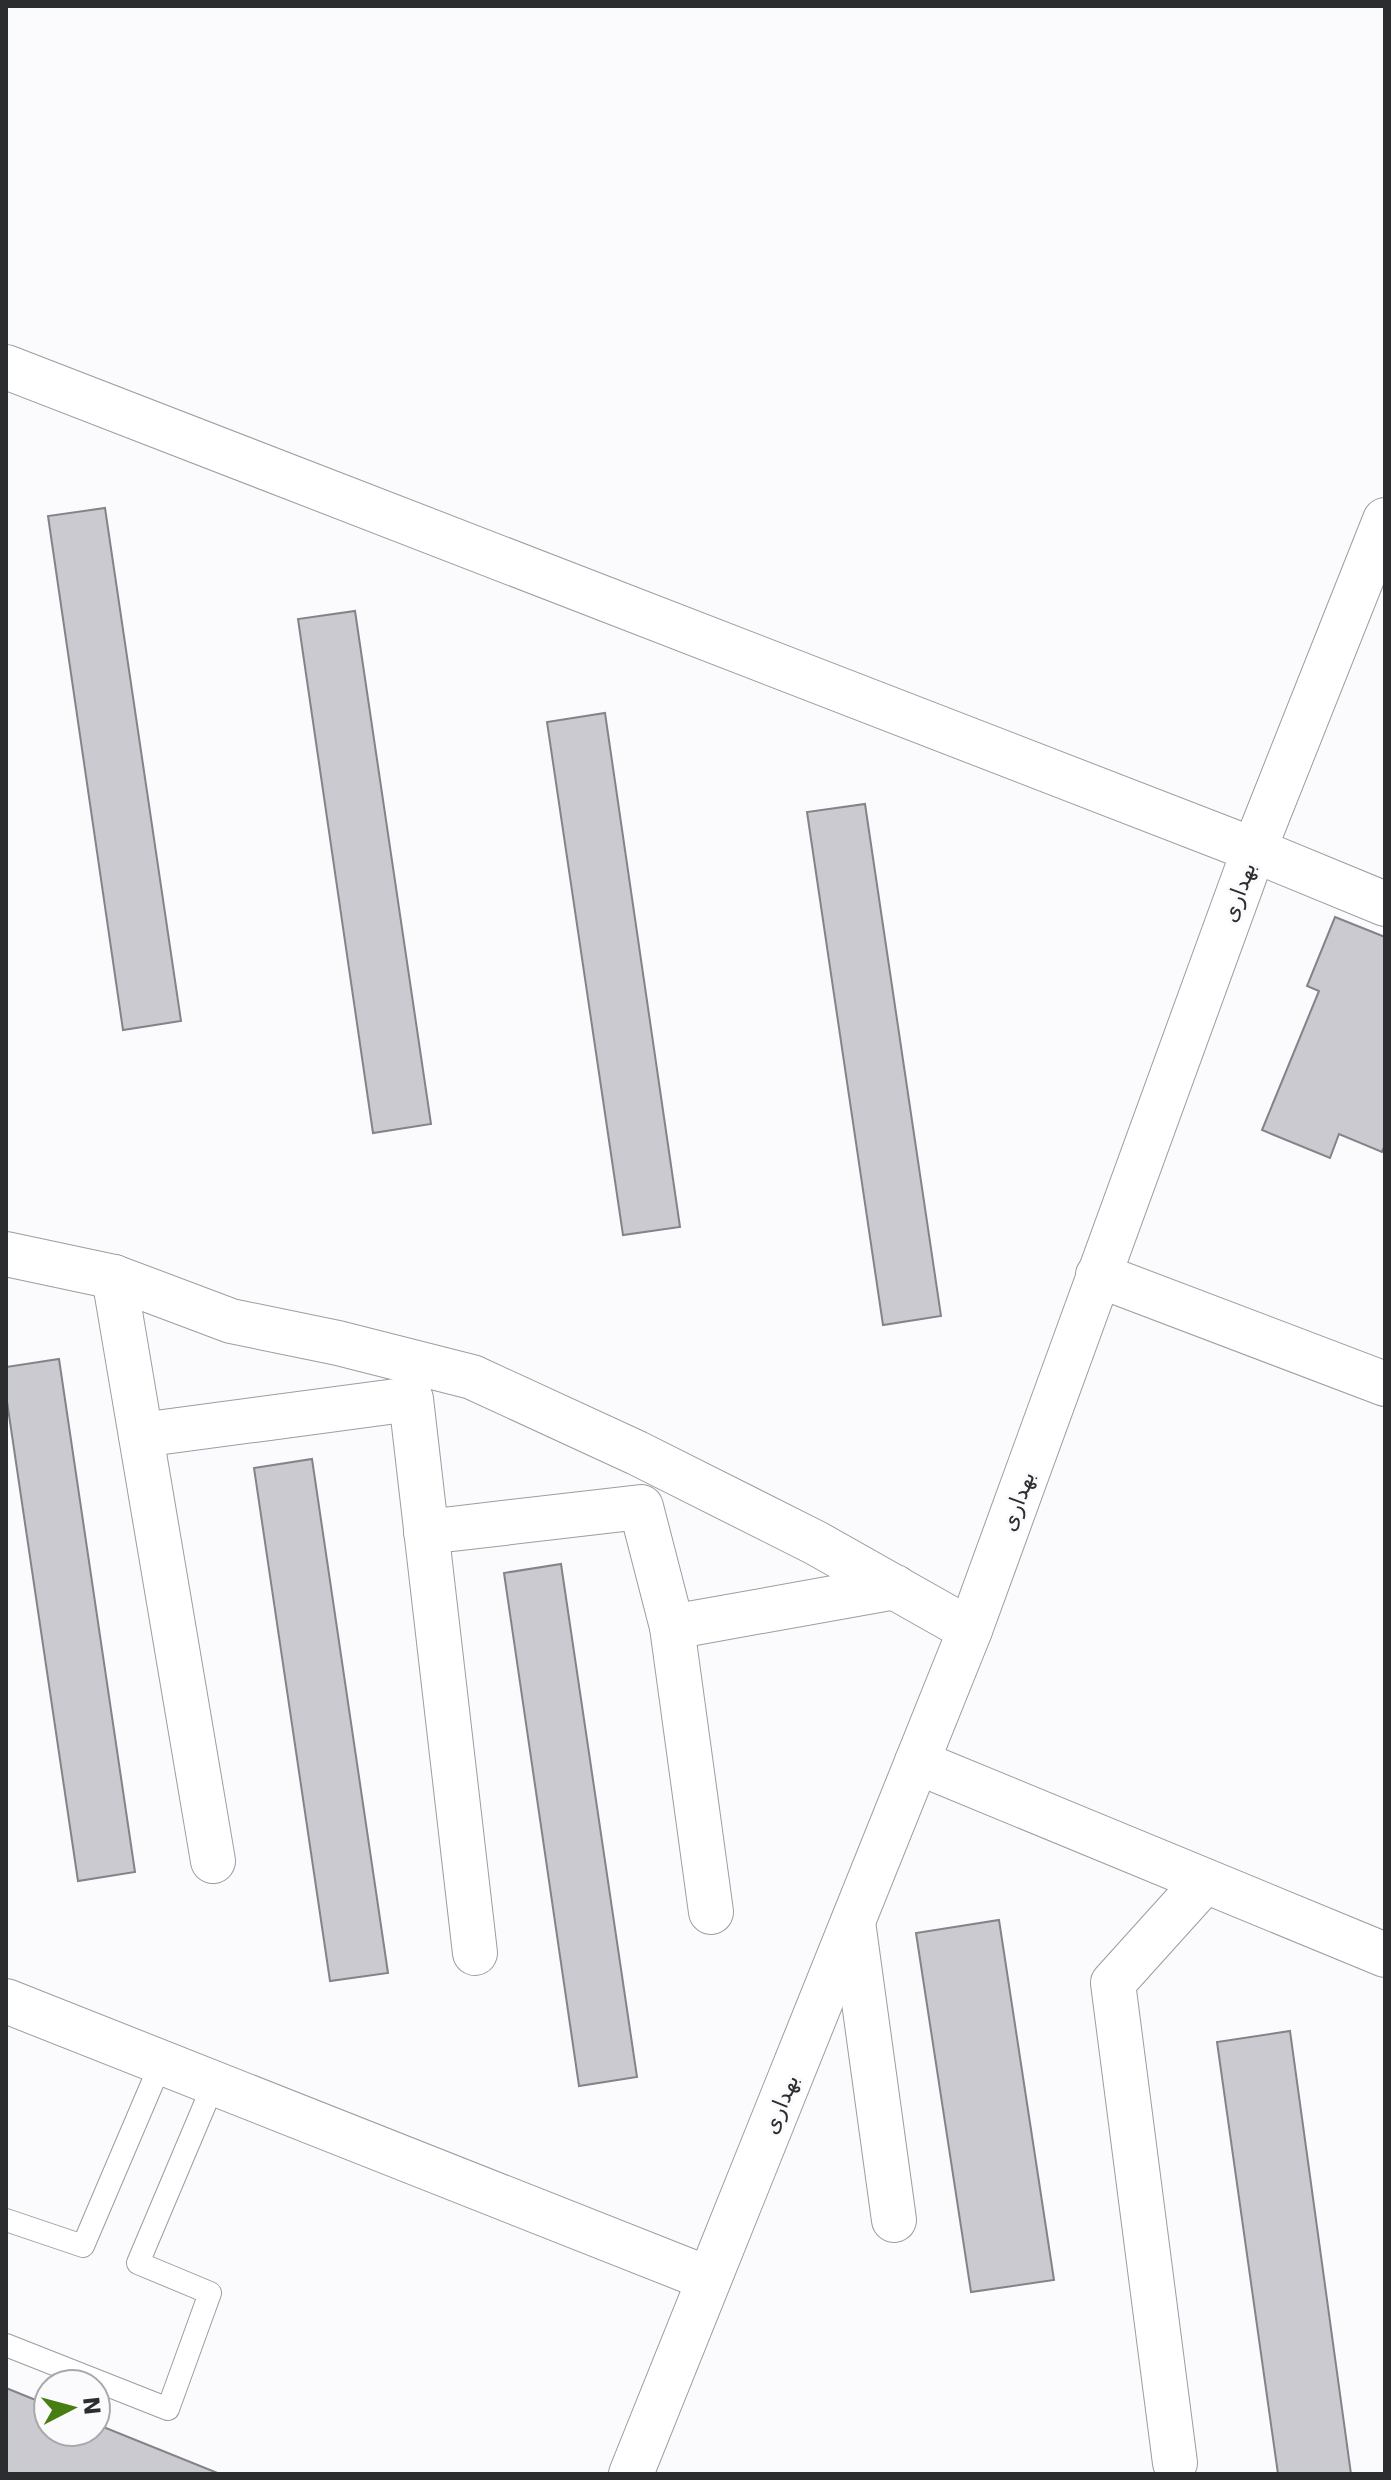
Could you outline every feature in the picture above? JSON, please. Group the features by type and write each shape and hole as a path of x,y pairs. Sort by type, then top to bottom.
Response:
{"street":[{"path":"6,367 1254,850 1385,904"},
{"name":"بهداری","path":"631,2474 970,1630 1254,850 1385,520"},
{"path":"6,1254 114,1277 231,1321 338,1343 472,1377 651,1460 816,1543 970,1630"},
{"path":"1098,1275 1385,1384"},
{"path":"114,1277 213,1861"},
{"path":"141,1435 411,1399 475,1953"},
{"path":"426,1532 641,1507 672,1627 711,1912"},
{"path":"672,1627 895,1587"},
{"path":"917,1762 1385,1955"},
{"path":"1175,2463 1113,1983 1205,1881"},
{"path":"853,1922 894,2220"},
{"path":"6,2001 709,2279"}],"lane":[{"path":"6,2220 83,2246 161,2063"},
{"path":"6,2345 168,2409 210,2293 138,2263 214,2083"}],"building":[{"path":"105,508 181,1021 123,1030 48,516"},
{"path":"355,611 431,1124 373,1133 298,619"},
{"path":"605,713 680,1227 623,1235 547,722"},
{"path":"865,804 941,1316 883,1325 807,812"},
{"path":"1335,917 1385,937 1385,1145 1382,1152 1339,1134 1330,1158 1262,1130 1319,991 1307,986"},
{"path":"59,1359 135,1872 78,1881 6,1395 6,1367"},
{"path":"312,1459 388,1973 330,1981 254,1468"},
{"path":"561,1564 637,2077 579,2086 504,1573"},
{"path":"999,1920 1054,2280 971,2292 916,1933"},
{"path":"1290,2031 1351,2474 1278,2474 1217,2042"},
{"path":"6,2388 32,2399 32,2448 112,2448 112,2430 220,2474 6,2474"}]}
